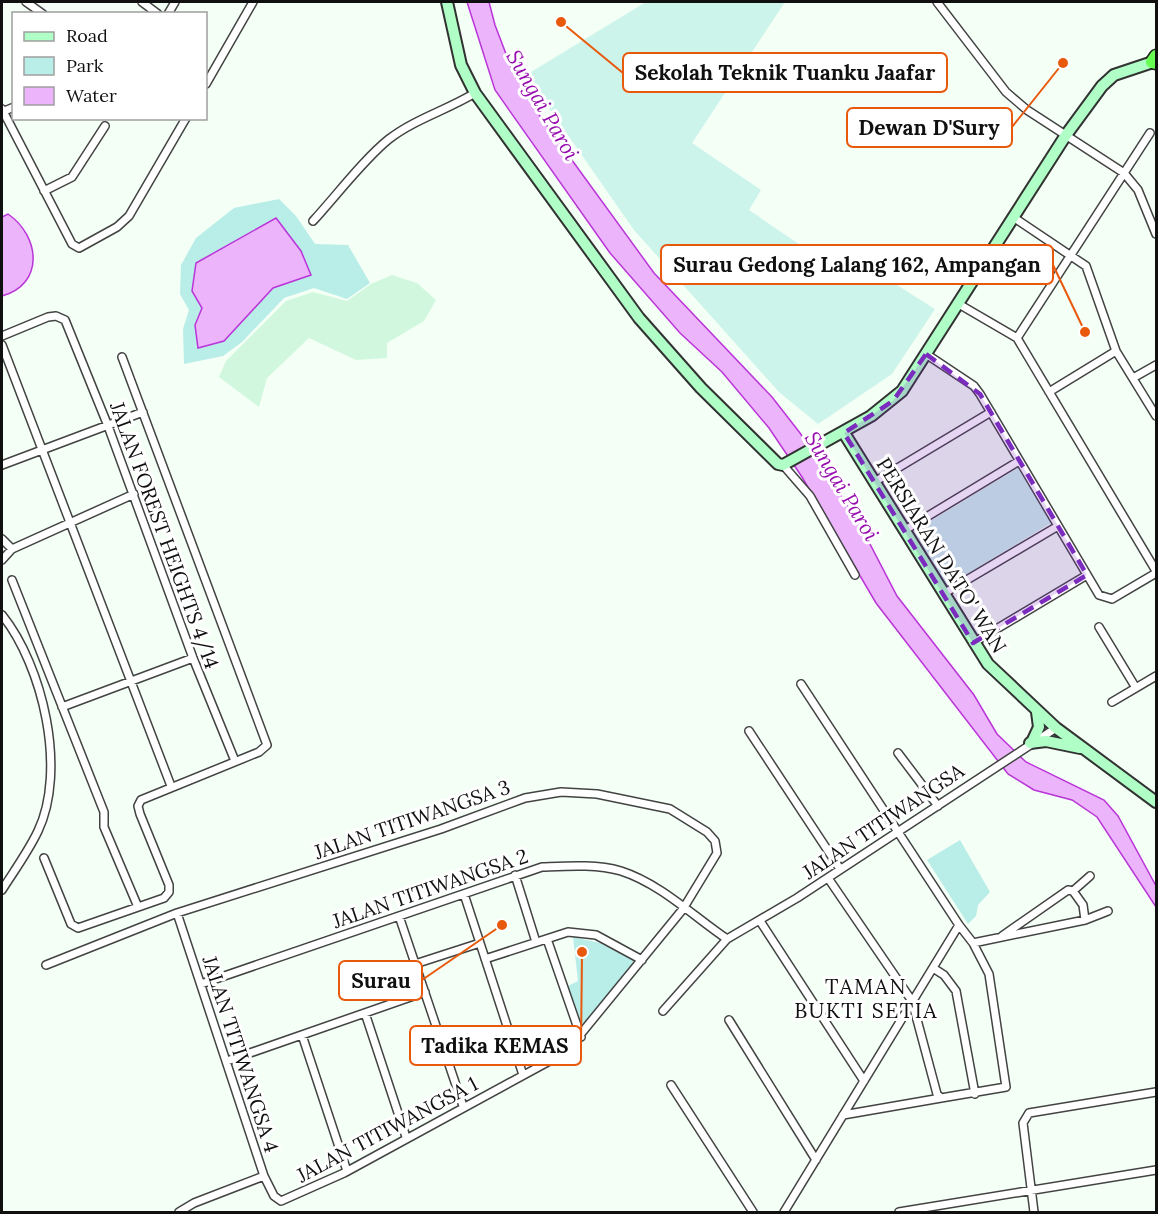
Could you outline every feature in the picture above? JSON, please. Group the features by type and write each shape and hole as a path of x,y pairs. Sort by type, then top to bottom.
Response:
{"street":[{"path":"26,2 40,12"},
{"path":"141,2 155,12"},
{"path":"207,82 254,2"},
{"path":"447,2 461,64 475,93 639,318 732,419 778,464 787,463 844,433 893,401 926,354 1066,135 1102,86 1114,75 1155,61"},
{"path":"937,2 1006,92 1028,110 1124,172 1138,190 1156,234"},
{"path":"313,221 388,140 431,114 454,106 475,93"},
{"path":"2,110 72,244 79,248 117,227 129,216 185,120"},
{"path":"44,191 72,177 105,126"},
{"path":"1017,338 1150,133"},
{"path":"1013,217 1086,266 1092,275 1116,351 1156,416"},
{"path":"926,354 974,386 1099,595 1112,599 1156,572 1017,338 957,303"},
{"name":"JALAN FOREST HEIGHTS 4/14","path":"2,336 48,317 56,316 65,320 134,494 193,658 235,761"},
{"path":"2,345 129,682 171,786"},
{"path":"1049,392 1116,351"},
{"path":"44,858 71,924 78,928 164,898 169,892 169,885 138,806 141,800 259,752 267,745 266,737 122,357"},
{"path":"1133,378 1156,364"},
{"path":"2,465 143,412"},
{"path":"876,481 991,412"},
{"name":"PERSIARAN DATO' WAN","path":"844,433 988,664 1056,728 1156,802"},
{"path":"905,530 1019,462"},
{"path":"787,463 810,496 855,575"},
{"path":"2,560 12,549 134,494"},
{"path":"943,594 1058,526"},
{"path":"2,541 12,549"},
{"path":"974,643 1087,575"},
{"path":"12,580 104,812 104,827 138,907"},
{"path":"2,617 22,648 36,684 46,723 51,760 46,808 38,831 2,890"},
{"path":"1099,627 1136,688"},
{"path":"62,707 193,658"},
{"path":"1112,702 1156,676"},
{"path":"801,684 958,925 973,943 989,974 1008,1083 1002,1090 843,1115"},
{"path":"1031,742 1039,727 1037,712"},
{"name":"JALAN TITIWANGSA","path":"663,1011 727,939 828,878 1031,742 1056,728"},
{"path":"749,731 840,870"},
{"path":"1031,742 1046,741 1083,748"},
{"path":"898,753 938,806"},
{"name":"JALAN TITIWANGSA 3","path":"46,965 177,913 441,829 525,798 561,792 597,794 670,808 708,832 715,841 717,854 683,909"},
{"name":"JALAN TITIWANGSA 2","path":"201,984 542,867 587,866 620,871 657,886 683,909 727,939"},
{"path":"515,875 536,942"},
{"path":"1002,936 1068,890 1073,891 1090,876"},
{"path":"828,878 912,1001 937,1094 941,1098"},
{"path":"1073,891 1083,904 1085,920"},
{"path":"464,894 523,1076"},
{"name":"JALAN TITIWANGSA 1","path":"281,1201 347,1171 566,1052 683,909"},
{"path":"973,943 1085,920 1108,911"},
{"name":"JALAN TITIWANGSA 4","path":"177,913 264,1176 274,1196 281,1201"},
{"path":"399,916 463,1106"},
{"path":"760,921 864,1081"},
{"path":"784,1212 958,925"},
{"path":"485,959 568,932 596,935 642,960"},
{"path":"547,939 580,1037"},
{"path":"416,964 480,943"},
{"path":"933,968 944,975 956,991 975,1094"},
{"path":"227,1061 425,992"},
{"path":"365,1013 406,1137"},
{"path":"729,1020 816,1160"},
{"path":"302,1035 347,1171"},
{"path":"671,1085 753,1212"},
{"path":"1034,1212 1023,1123 1029,1113 1156,1092"},
{"path":"899,1212 1031,1188 1156,1170"},
{"path":"179,1212 194,1203 264,1176"}],"highlighted area":[{"path":"926,354 980,394 1087,575 973,643 844,433 893,401"}],"green space":[{"path":"279,199 296,216 315,244 348,245 370,283 347,299 314,288 284,298 242,342 223,356 184,364 183,329 189,310 180,294 181,265 196,238 234,208"},
{"path":"392,275 417,283 436,300 424,321 387,343 387,358 356,360 309,338 267,378 259,407 219,377 226,361 286,301 313,292 347,301 371,284"},
{"path":"960,840 990,892 978,905 976,916 968,924 927,860"},
{"path":"573,937 600,943 635,961 583,1027 568,986 578,981"}],"shaded area":[{"path":"646,2 785,2 692,143 761,190 749,210 803,247 841,250 935,309 892,374 818,424 779,392 634,230 526,75"},
{"path":"1018,468 1051,523 947,586 914,531"}],"water":[{"path":"467,2 489,2 511,67 537,112 654,273 772,397 800,433 859,523 897,596 974,695 997,734 1026,762 1104,800 1118,816 1156,886 1156,907 1097,817 1072,800 1034,790 1008,774 876,603 802,477 769,428 722,372 680,333 610,253 495,90"},
{"path":"8,214 27,234 32,246 33,259 26,281 16,290 2,296 2,217"},
{"path":"276,218 301,251 311,275 273,288 224,341 198,348 195,325 202,308 192,291 196,263"}],"place":[{"name":"Sekolah Teknik Tuanku Jaafar","path":"561,22"},
{"name":"Dewan D'Sury","path":"1063,63"},
{"name":"Surau Gedong Lalang 162, Ampangan","path":"1085,332"},
{"name":"Surau","path":"502,925"},
{"name":"Tadika KEMAS","path":"582,952"}],"district":[{"name":"TAMAN BUKTI SETIA","path":"866,998"}],"water label":[{"name":"Sungai Paroi","path":"543,105"},
{"name":"Sungai Paroi","path":"842,486"}]}
